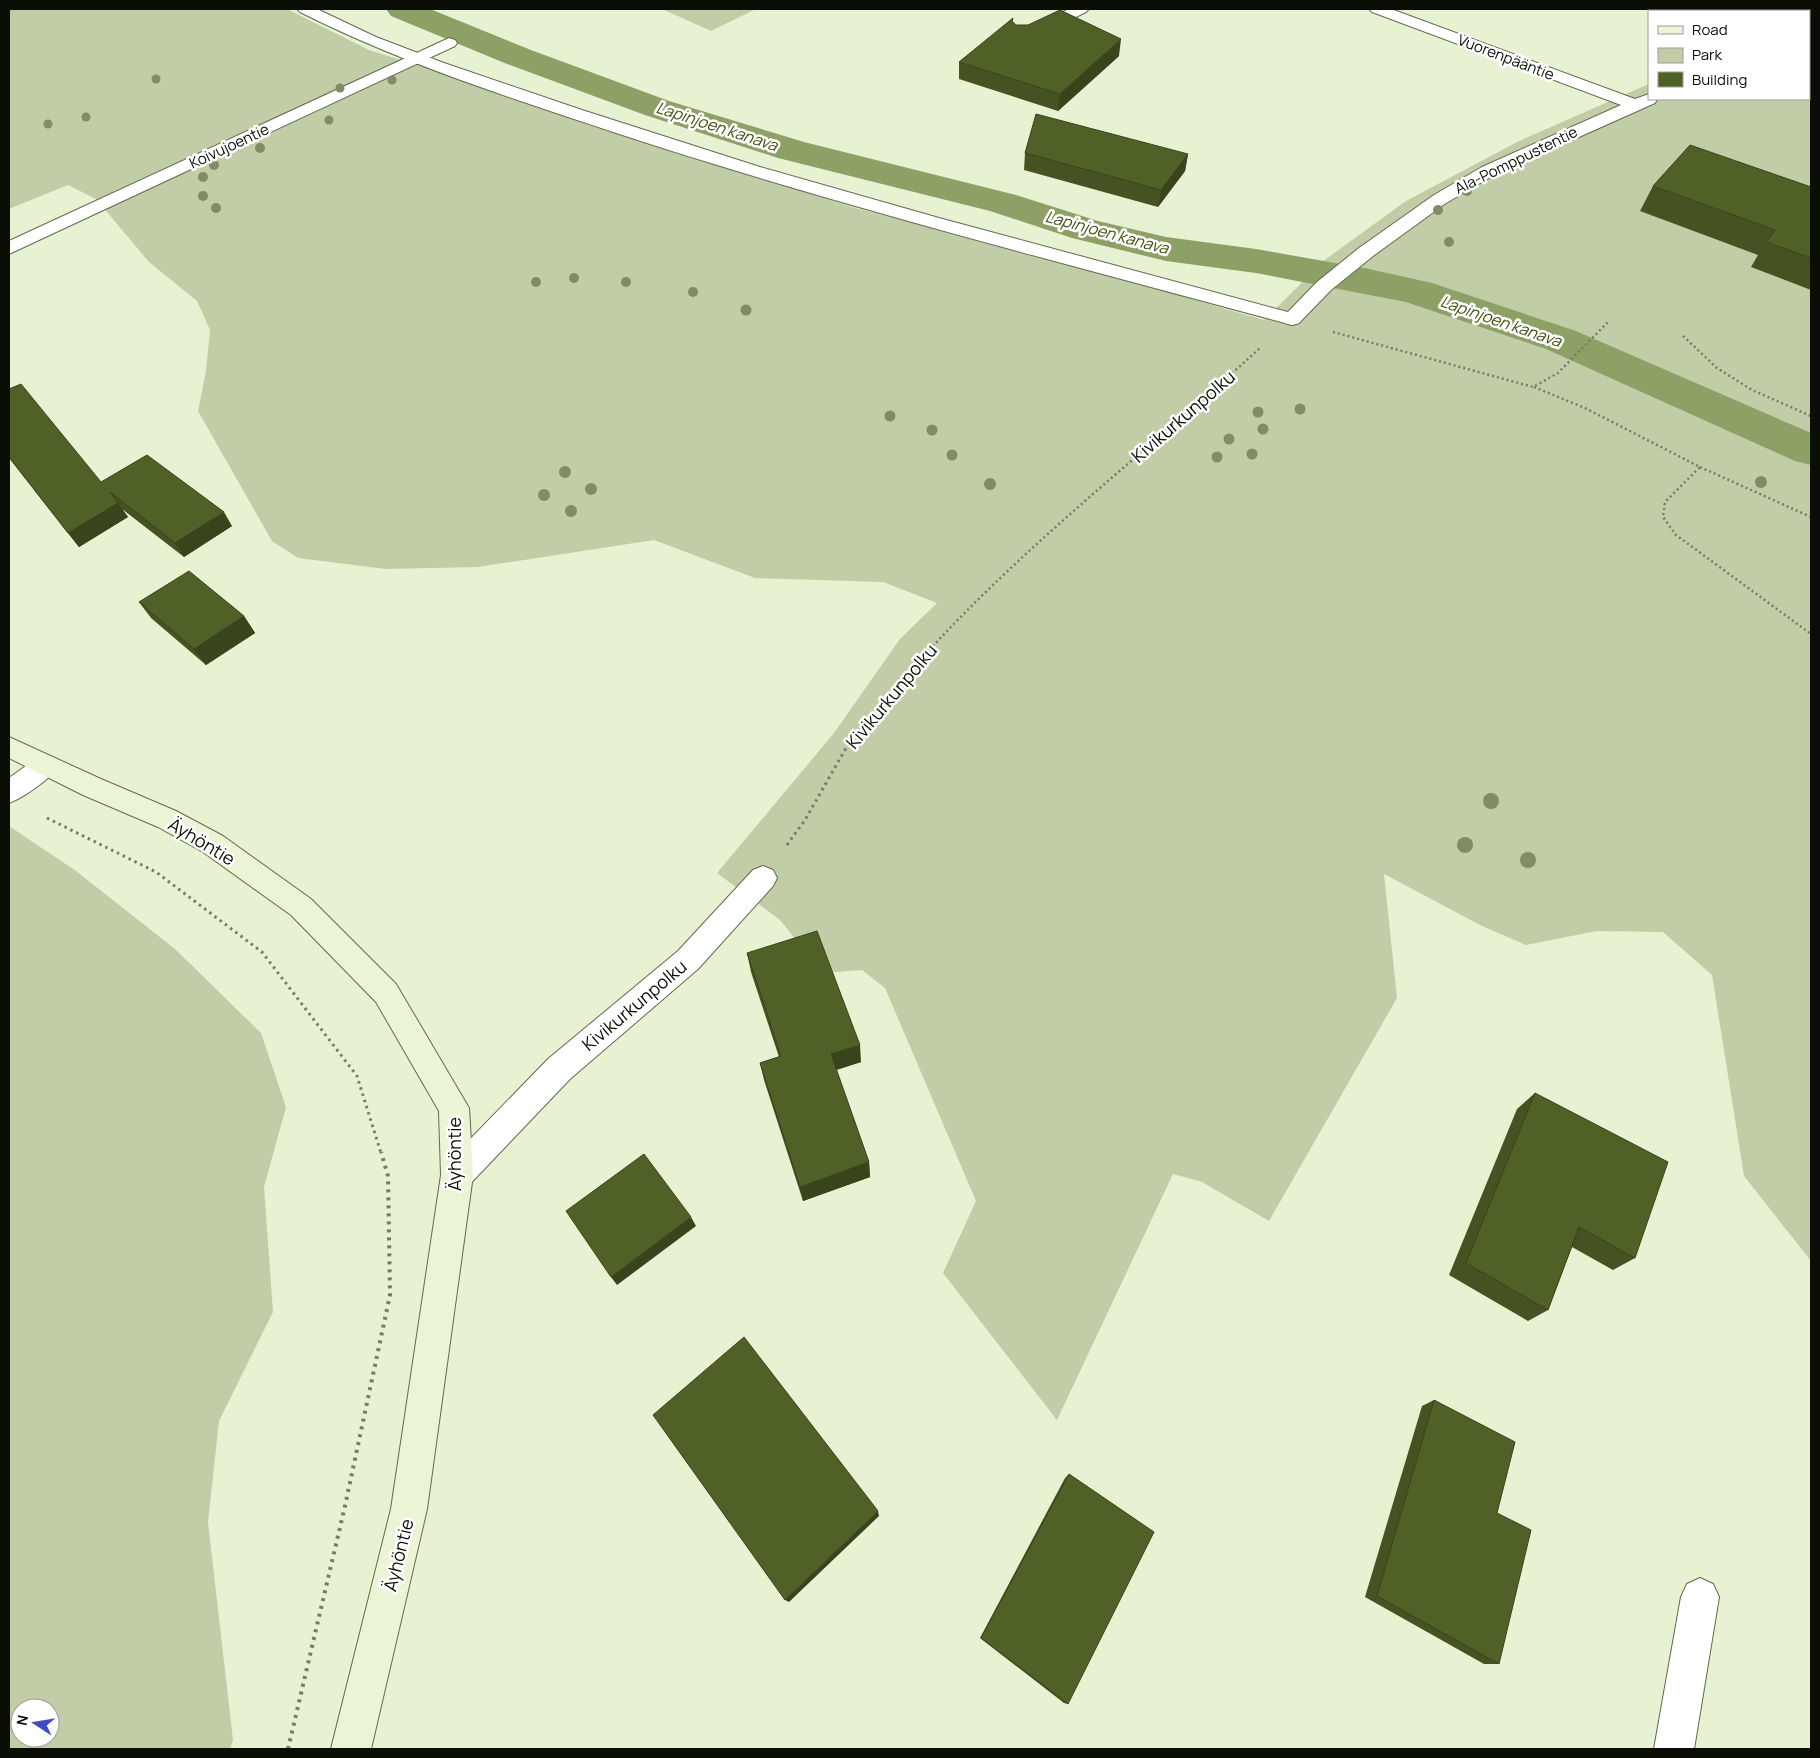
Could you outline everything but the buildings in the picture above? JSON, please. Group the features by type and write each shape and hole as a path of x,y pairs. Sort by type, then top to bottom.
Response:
{"main road":[{"name":"Äyhöntie","path":"9,747 166,819 213,844 301,907 386,993 454,1108 457,1175 409,1509 351,1749"}],"street":[{"path":"304,9 336,26 414,58 642,136 846,199 1292,319"},
{"path":"1021,38 1081,9"},
{"name":"Vuorenpääntie","path":"1377,9 1642,102"},
{"name":"Koivujoentie","path":"9,248 449,43"},
{"name":"Ala-Pomppustentie","path":"1292,319 1324,286 1360,256 1440,199 1488,171 1593,122 1642,102"},
{"path":"9,792 46,765"},
{"name":"Kivikurkunpolku","path":"457,1175 559,1069 688,960 763,878"},
{"path":"1674,1749 1700,1597"}],"path":[{"path":"1292,319 1533,387 1585,408 1700,467 1811,517"},
{"name":"Kivikurkunpolku","path":"763,878 804,820 850,741 945,631 1042,539 1190,412 1292,319"},
{"path":"1533,387 1558,373 1609,321"},
{"path":"1683,336 1717,368 1752,390 1811,416"},
{"path":"1700,467 1665,502 1663,517 1676,535 1811,634"},
{"path":"44,816 156,872 262,952 357,1076 388,1176 390,1295 345,1506 288,1749"}],"green space":[{"path":"9,9 287,9 369,50 855,208 1028,252 1264,320 1326,259 1406,201 1519,141 1648,84 1648,100 1810,100 1811,13 1811,1261 1744,1176 1712,975 1663,932 1597,931 1526,945 1482,926 1384,874 1397,998 1269,1221 1202,1182 1173,1174 1057,1420 943,1273 976,1201 885,988 862,970 823,973 780,920 717,873 834,733 900,639 937,603 883,582 755,578 654,540 478,567 386,569 298,558 272,541 198,411 206,371 210,330 197,301 149,262 96,199 68,185 9,209"},
{"path":"662,9 756,9 711,31"},
{"path":"9,826 76,871 175,949 261,1033 286,1107 264,1187 273,1312 219,1421 208,1522 233,1740 230,1749 9,1749"}],"waterway":[{"name":"Lapinjoen kanava","path":"402,9 519,57 657,108 791,150 1003,203 1086,230 1166,249 1256,261 1369,281 1418,292 1561,340 1811,450"}]}
